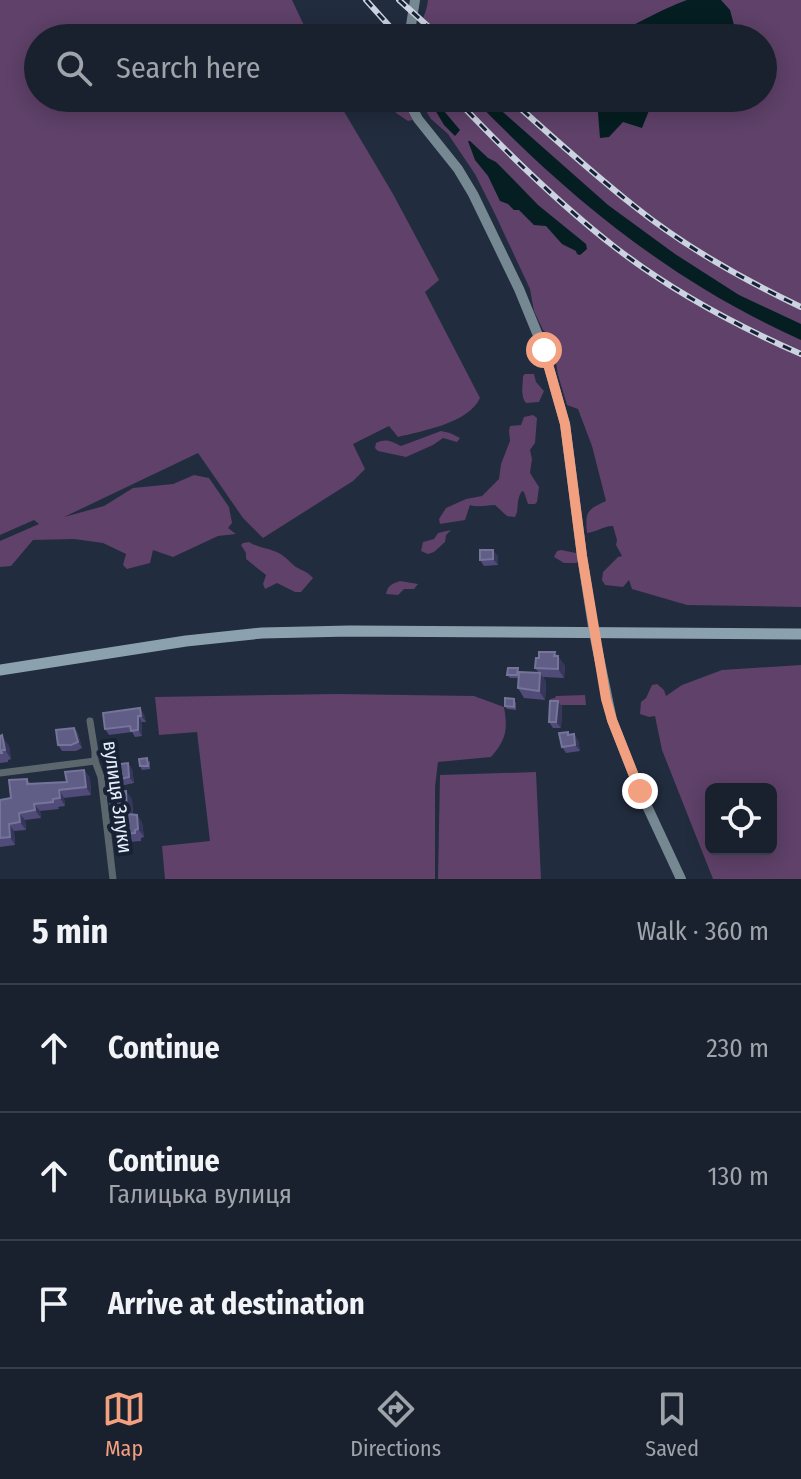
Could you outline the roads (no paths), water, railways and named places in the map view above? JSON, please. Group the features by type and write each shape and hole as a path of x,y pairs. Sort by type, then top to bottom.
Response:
{"main road":[{"path":"0,670 186,641 262,633 801,634"}],"street":[{"path":"411,24 415,0"},
{"path":"414,112 473,194 519,289 544,350 565,424 594,633 612,720 640,791 681,879"},
{"name":"вулиця Злуки","path":"90,721 95,761 101,777 113,879"},
{"path":"0,773 95,761"}],"railway":[{"path":"366,0 387,24"},
{"path":"399,0 426,24"},
{"path":"469,112 533,176 616,248 706,307 801,354"},
{"path":"525,112 653,221 714,261 801,307"}]}
